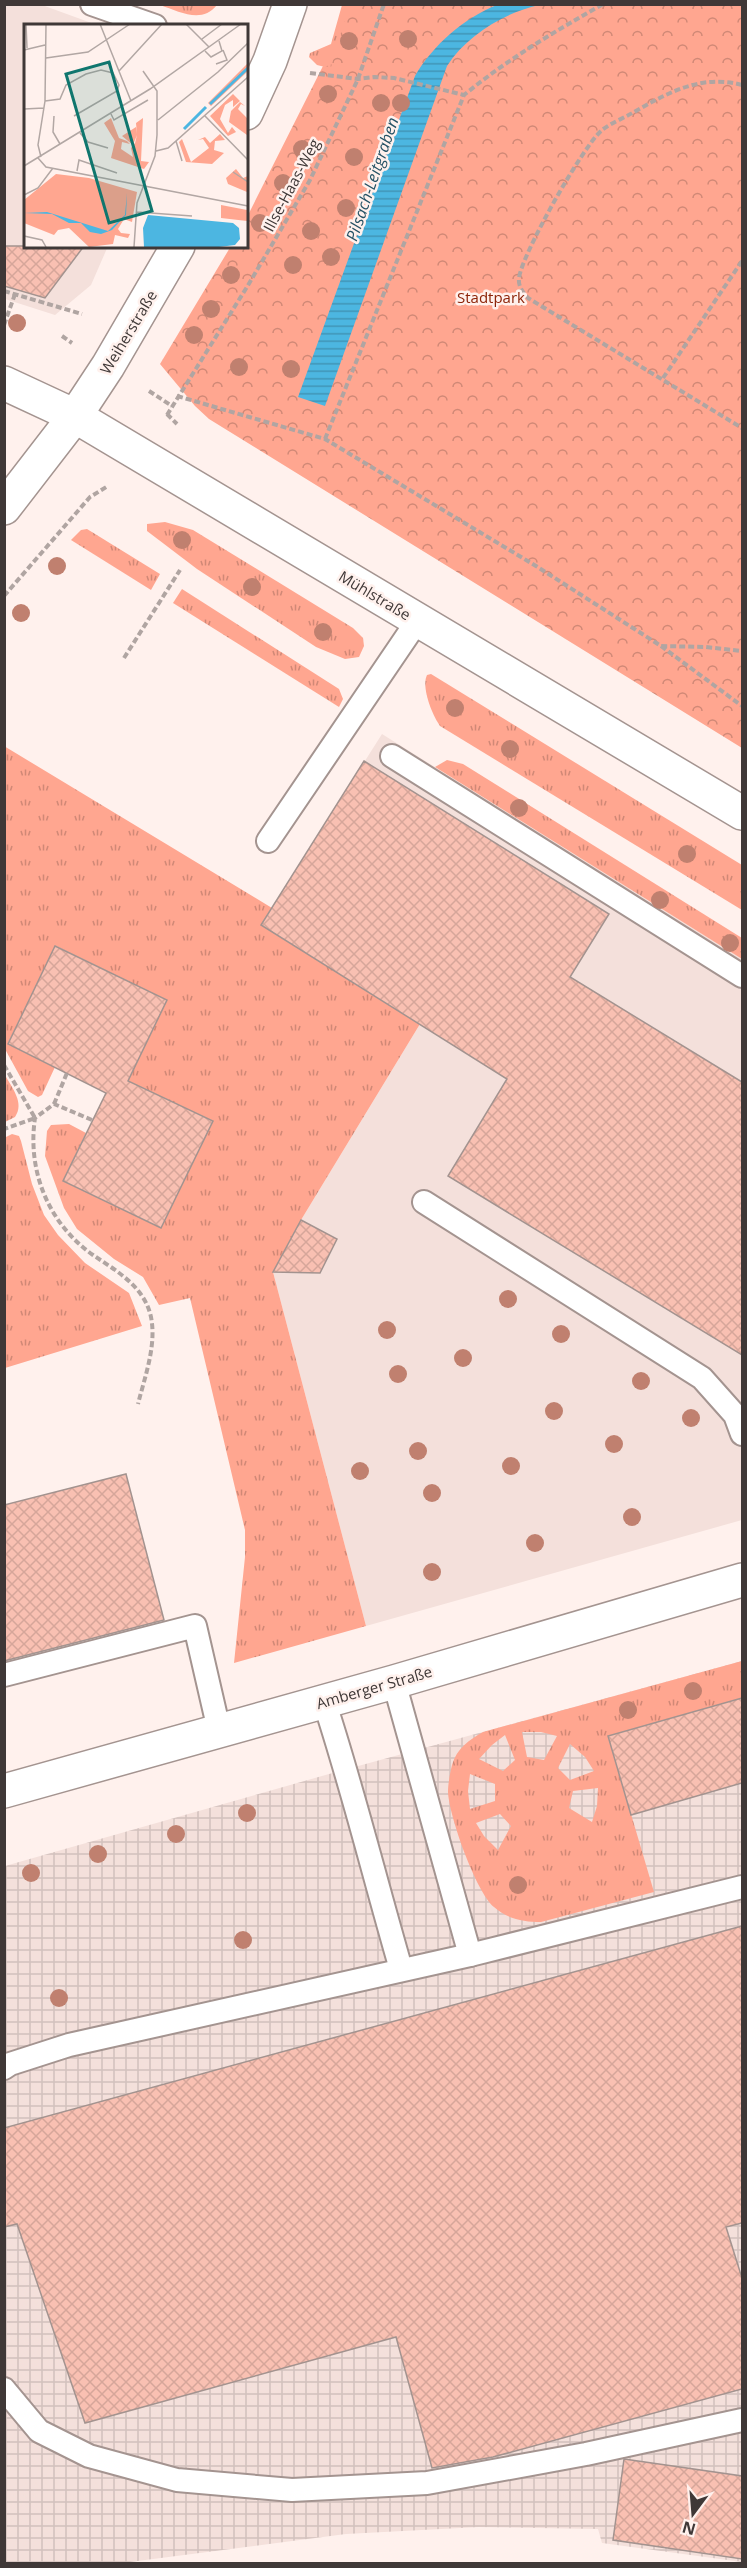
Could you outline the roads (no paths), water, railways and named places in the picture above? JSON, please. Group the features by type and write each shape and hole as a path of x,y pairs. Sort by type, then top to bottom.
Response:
{"street":[{"path":"248,109 270,61 290,4"},
{"name":"Weiherstraße","path":"4,508 75,416 145,305 177,248"},
{"name":"Mühlstraße","path":"4,383 75,416 742,813"},
{"name":"Amberger Straße","path":"4,1791 394,1682 742,1580"}],"lane":[{"path":"92,4 149,24"},
{"path":"268,841 418,620"},
{"path":"392,756 742,976"},
{"path":"424,1202 702,1378 735,1415 742,1434"},
{"path":"4,1675 195,1626 219,1730"},
{"path":"394,1682 470,1955"},
{"path":"324,1701 343,1759 401,1969"},
{"path":"4,2068 69,2045 470,1955 742,1887"},
{"path":"4,2389 39,2431 89,2456 177,2480 292,2490 427,2483 586,2454 742,2420"}],"water":[{"path":"497,5 539,5 513,14 487,27 465,45 447,66 325,406 298,397 415,76 440,43 450,34 473,17"}],"water label":[{"name":"Pilsach-Leitgraben","path":"372,179"}],"park label":[{"name":"Stadtpark","path":"491,297"}]}
